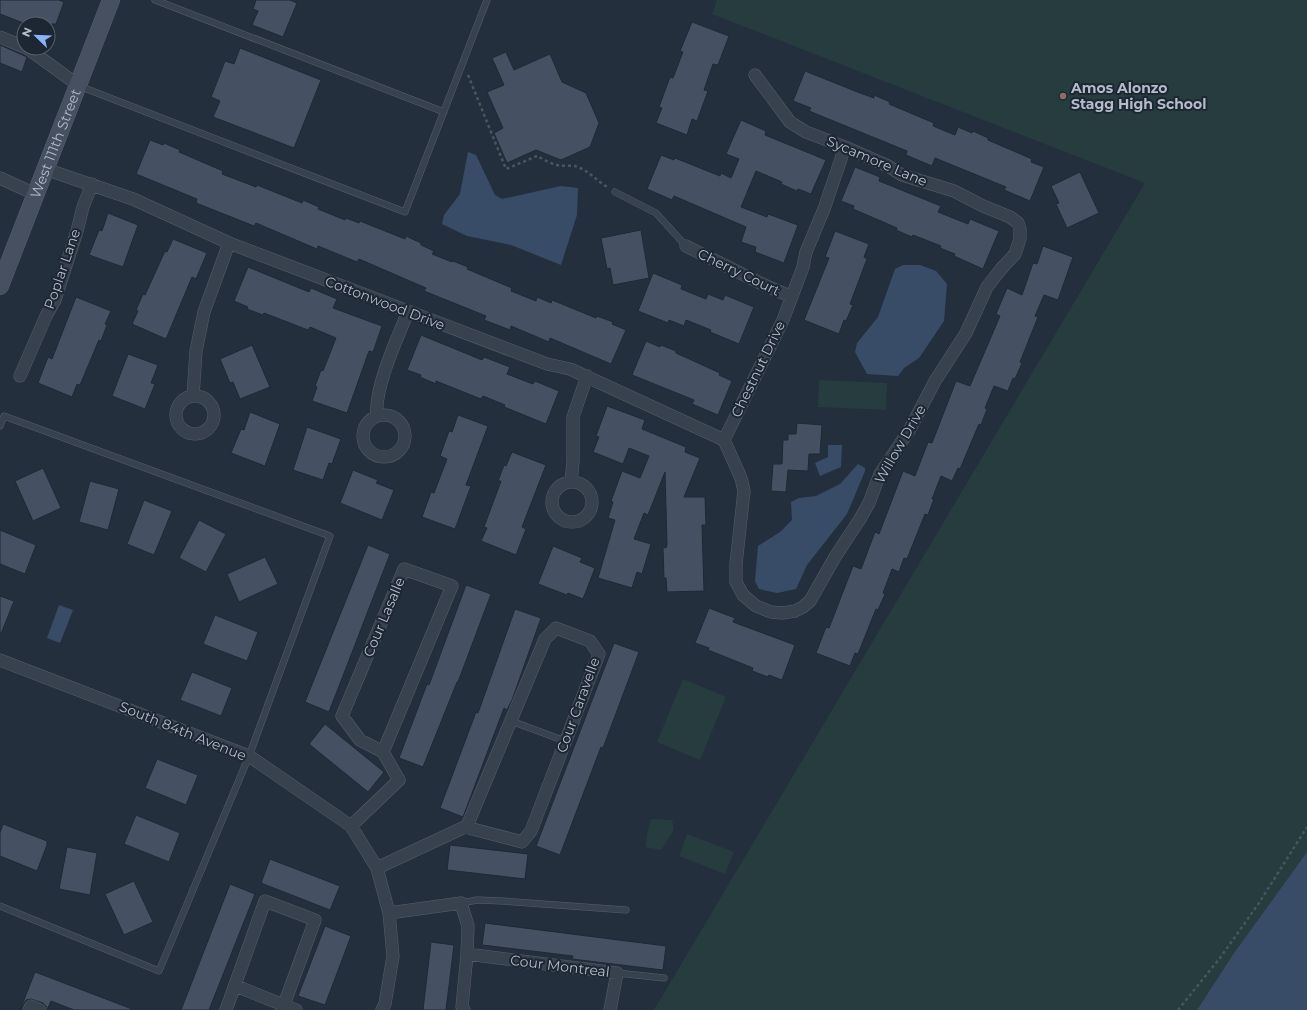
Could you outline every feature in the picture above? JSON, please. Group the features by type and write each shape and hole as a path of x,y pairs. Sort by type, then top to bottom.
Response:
{"main road":[{"name":"West 111th Street","path":"0,286 111,0"}],"street":[{"path":"0,37 16,44"},
{"path":"38,56 78,85"},
{"name":"Sycamore Lane","path":"755,75 790,122 806,132 888,166 902,175 954,191 1010,217 1018,223"},
{"name":"Chestnut Drive","path":"724,440 783,320 803,267 806,252 824,209 845,147"},
{"name":"Cottonwood Drive","path":"45,169 133,199 229,243 408,312 547,364 587,376 724,440"},
{"path":"0,178 35,194"},
{"name":"Poplar Lane","path":"20,376 46,316 55,300 83,207 92,184"},
{"name":"Willow Drive","path":"724,440 741,478 744,491 736,564 736,582 743,595 756,606 771,612 782,613 795,611 810,601 835,557 863,514 869,503 880,474 910,429 935,381 966,333 987,287 1014,254 1020,239 1020,229 1018,223"},
{"path":"193,396 196,351 204,312 229,243"},
{"name":"Cherry Court","path":"686,246 762,284 792,297"},
{"path":"377,416 376,408 382,379 408,312"},
{"path":"571,482 573,462 573,417 587,376"},
{"name":"Cour Lasalle","path":"404,569 452,586 383,752 360,740 342,716 404,569"},
{"name":"Cour Caravelle","path":"556,628 590,640 599,654 531,831 522,842 465,827 467,826 511,721 545,639 556,628"},
{"name":"South 84th Avenue","path":"0,660 249,756 351,826 376,868 388,912 392,956 385,1004 382,1010"},
{"path":"351,826 399,780 383,752"},
{"path":"376,868 465,827"},
{"path":"226,1010 236,986 265,901 315,920 283,1008"},
{"path":"388,912 461,903 468,926 462,1007 464,1010"},
{"name":"Cour Montreal","path":"467,954 617,973 610,1010"},
{"path":"236,986 283,1008 296,1010"},
{"path":"29,1010 31,1006 40,1010"}],"lane":[{"path":"155,0 444,112"},
{"path":"78,85 405,212 487,0"},
{"path":"615,192 656,213 686,246"},
{"path":"0,426 4,416 330,536 249,756 159,971 0,906"},
{"path":"511,721 565,741"},
{"path":"461,903 477,900 502,901 626,910"},
{"path":"617,973 664,978"}],"path":[{"path":"468,75 506,169 537,156 558,166 568,165 579,167 615,192"},
{"path":"1178,1010 1220,958 1258,903 1307,827"}],"green space":[{"path":"717,0 1307,0 1307,852 1234,953 1197,1010 654,1010 1145,183 712,14"},
{"path":"819,380 887,383 886,410 818,407"},
{"path":"683,679 726,697 700,760 657,742"},
{"path":"651,819 672,820 674,830 661,850 646,847"},
{"path":"687,834 734,852 725,874 679,856"}],"water":[{"path":"468,152 476,155 495,195 502,199 561,186 578,188 577,215 561,265 511,245 467,236 442,224 444,215 460,194"},
{"path":"903,265 920,265 936,271 947,284 944,321 919,358 904,368 898,376 867,374 855,352 857,343 878,317 895,269"},
{"path":"828,445 842,445 841,467 820,476 815,463 828,457"},
{"path":"858,464 865,468 865,471 847,514 807,565 796,589 777,593 759,589 755,581 758,546 780,532 792,520 791,502 799,498 816,496 840,484"},
{"path":"59,605 73,610 60,643 47,638"},
{"path":"1307,852 1307,1010 1197,1010 1234,953"}],"building":[{"path":"0,0 59,0 64,2 56,24 56,16 16,16 16,20 0,14"},
{"path":"256,0 290,0 297,3 283,37 252,25 258,11 253,9"},
{"path":"692,22 729,36 718,65 713,64 704,90 708,91 697,121 692,119 687,135 656,123 662,108 659,107 670,77 673,78 683,52 680,51"},
{"path":"0,45 16,52 16,56 27,57 22,72 0,63"},
{"path":"240,48 321,80 294,148 213,117 220,101 211,97 225,61 234,64"},
{"path":"506,52 514,70 550,54 562,82 586,93 599,123 590,147 561,160 536,150 507,163 494,133 503,128 487,92 504,85 492,58"},
{"path":"805,71 874,98 874,95 890,102 889,104 934,123 933,126 955,135 958,127 972,133 973,131 988,138 988,140 1032,159 1031,162 1044,167 1030,201 1004,190 1006,187 935,158 932,166 906,155 907,151 809,111 811,108 793,101"},
{"path":"741,120 766,131 765,135 826,160 811,194 798,189 797,191 781,184 782,182 756,171 741,207 767,217 768,214 798,225 784,263 755,252 756,247 741,242 746,227 674,196 672,200 647,189 661,155 674,160 675,158 720,176 721,173 731,178 739,159 726,154"},
{"path":"150,140 163,145 164,143 180,150 179,152 223,171 222,174 256,187 257,185 302,203 303,200 319,207 318,209 345,220 346,218 359,223 360,221 405,239 406,236 434,251 432,254 468,267 467,269 512,288 511,291 536,301 537,297 551,303 552,300 596,318 597,316 613,322 612,324 626,330 611,364 550,338 549,342 511,326 510,330 484,320 486,316 424,291 426,288 359,259 357,262 318,246 317,249 256,223 254,226 196,203 197,199 136,174"},
{"path":"855,167 880,177 879,181 941,206 938,212 968,224 970,219 999,231 983,269 954,256 955,254 940,248 941,246 913,235 912,237 896,230 897,228 853,209 854,206 841,201"},
{"path":"1080,172 1099,213 1067,228 1056,204 1059,203 1051,186"},
{"path":"108,213 138,225 123,267 89,255 99,230 102,231"},
{"path":"641,230 649,278 613,285 610,268 607,269 601,238"},
{"path":"835,231 869,244 864,257 867,259 850,304 853,305 846,321 844,320 839,334 804,320 829,258 825,257"},
{"path":"173,239 207,253 196,279 192,277 166,339 132,324 143,294 145,295 165,251 167,252"},
{"path":"1043,246 1073,257 1058,300 1044,295 1035,316 1038,317 1020,362 1022,363 1015,379 1013,378 1008,391 994,386 985,408 987,409 981,425 979,424 960,469 958,468 952,481 941,476 932,499 934,499 928,515 925,514 907,559 904,558 899,572 892,569 883,593 885,594 878,610 876,609 858,654 855,653 850,666 816,653 826,627 829,628 853,566 861,569 875,532 879,534 903,471 915,476 928,442 932,443 956,381 970,386 1000,316 996,314 1007,288 1022,295 1033,263 1037,264"},
{"path":"248,267 309,292 311,288 337,299 333,308 382,326 373,352 369,351 347,413 312,401 317,387 315,386 321,370 323,371 336,338 310,327 308,330 264,313 263,315 247,309 248,307 234,301"},
{"path":"653,273 682,285 681,289 706,299 708,294 723,300 725,295 754,307 739,344 710,332 711,330 686,320 684,326 669,320 668,323 638,311"},
{"path":"76,297 111,311 105,324 107,325 101,341 99,340 80,385 77,384 72,397 38,383 48,357 52,359"},
{"path":"421,335 482,360 484,357 510,367 507,374 533,384 535,381 559,391 546,424 504,407 505,405 483,396 481,399 436,381 436,384 420,377 421,375 407,370"},
{"path":"646,341 660,347 661,345 676,351 676,353 720,373 719,375 732,381 718,415 692,404 694,400 632,375"},
{"path":"252,345 270,387 240,399 233,382 230,383 220,359"},
{"path":"128,354 158,365 151,383 155,384 145,409 112,396"},
{"path":"607,406 645,420 642,429 686,447 685,452 700,458 684,497 705,497 706,525 702,525 704,591 667,592 666,578 664,578 663,547 666,548 667,545 665,472 648,515 644,513 634,539 651,544 642,574 637,572 632,588 598,578 615,520 608,518 613,502 611,501 622,471 640,478 649,456 629,448 623,464 593,452 599,437 596,436"},
{"path":"250,412 280,424 265,466 231,453 241,429 244,430"},
{"path":"458,415 488,426 466,485 471,486 455,529 422,517 431,492 434,493 447,459 440,456 449,431 452,432"},
{"path":"797,423 822,425 820,454 809,454 808,471 788,470 786,492 771,491 773,464 782,464 783,440 788,440 788,434 796,434"},
{"path":"307,427 341,439 332,464 329,463 323,480 293,470"},
{"path":"512,452 546,465 522,527 526,529 516,555 481,541 487,528 484,527 501,481 498,481 504,465 506,466"},
{"path":"43,468 61,508 33,521 15,481"},
{"path":"353,470 378,480 376,483 394,490 382,520 340,503"},
{"path":"90,481 119,489 108,530 79,522"},
{"path":"144,500 172,511 154,555 127,544"},
{"path":"199,520 226,534 206,572 179,558"},
{"path":"0,530 36,545 25,574 0,564"},
{"path":"368,545 390,554 329,712 305,702"},
{"path":"553,546 582,558 580,562 595,568 583,599 568,593 567,595 538,584"},
{"path":"265,557 278,584 239,602 227,574"},
{"path":"466,585 491,594 458,682 423,767 399,758 427,684 429,685"},
{"path":"0,596 14,601 1,634 0,634"},
{"path":"709,608 735,618 733,622 795,645 782,680 752,671 753,668 708,650 709,648 695,643"},
{"path":"515,609 541,618 512,700 507,710 504,708 463,817 440,808 476,712 478,713"},
{"path":"215,615 258,632 247,661 203,644"},
{"path":"614,643 639,652 603,748 601,747 560,855 536,846"},
{"path":"192,672 232,688 221,716 180,700"},
{"path":"325,724 384,772 368,792 309,744"},
{"path":"157,759 198,775 186,805 145,788"},
{"path":"136,815 180,833 169,862 124,844"},
{"path":"3,824 47,841 47,845 37,871 0,856 0,833"},
{"path":"450,845 528,854 525,879 447,870"},
{"path":"67,847 97,853 90,895 59,889"},
{"path":"270,859 340,886 330,910 261,883"},
{"path":"134,881 153,922 124,935 105,894"},
{"path":"230,884 255,894 209,1010 181,1010"},
{"path":"485,923 666,946 663,970 572,959 573,956 482,945"},
{"path":"325,926 351,936 325,1005 298,996"},
{"path":"431,942 454,945 446,1010 423,1010"},
{"path":"35,972 132,1010 74,1010 51,1001 47,1010 43,1003 31,999 26,1000 20,1010"}],"place":[{"name":"Amos Alonzo Stagg High School","path":"1063,96"}]}
